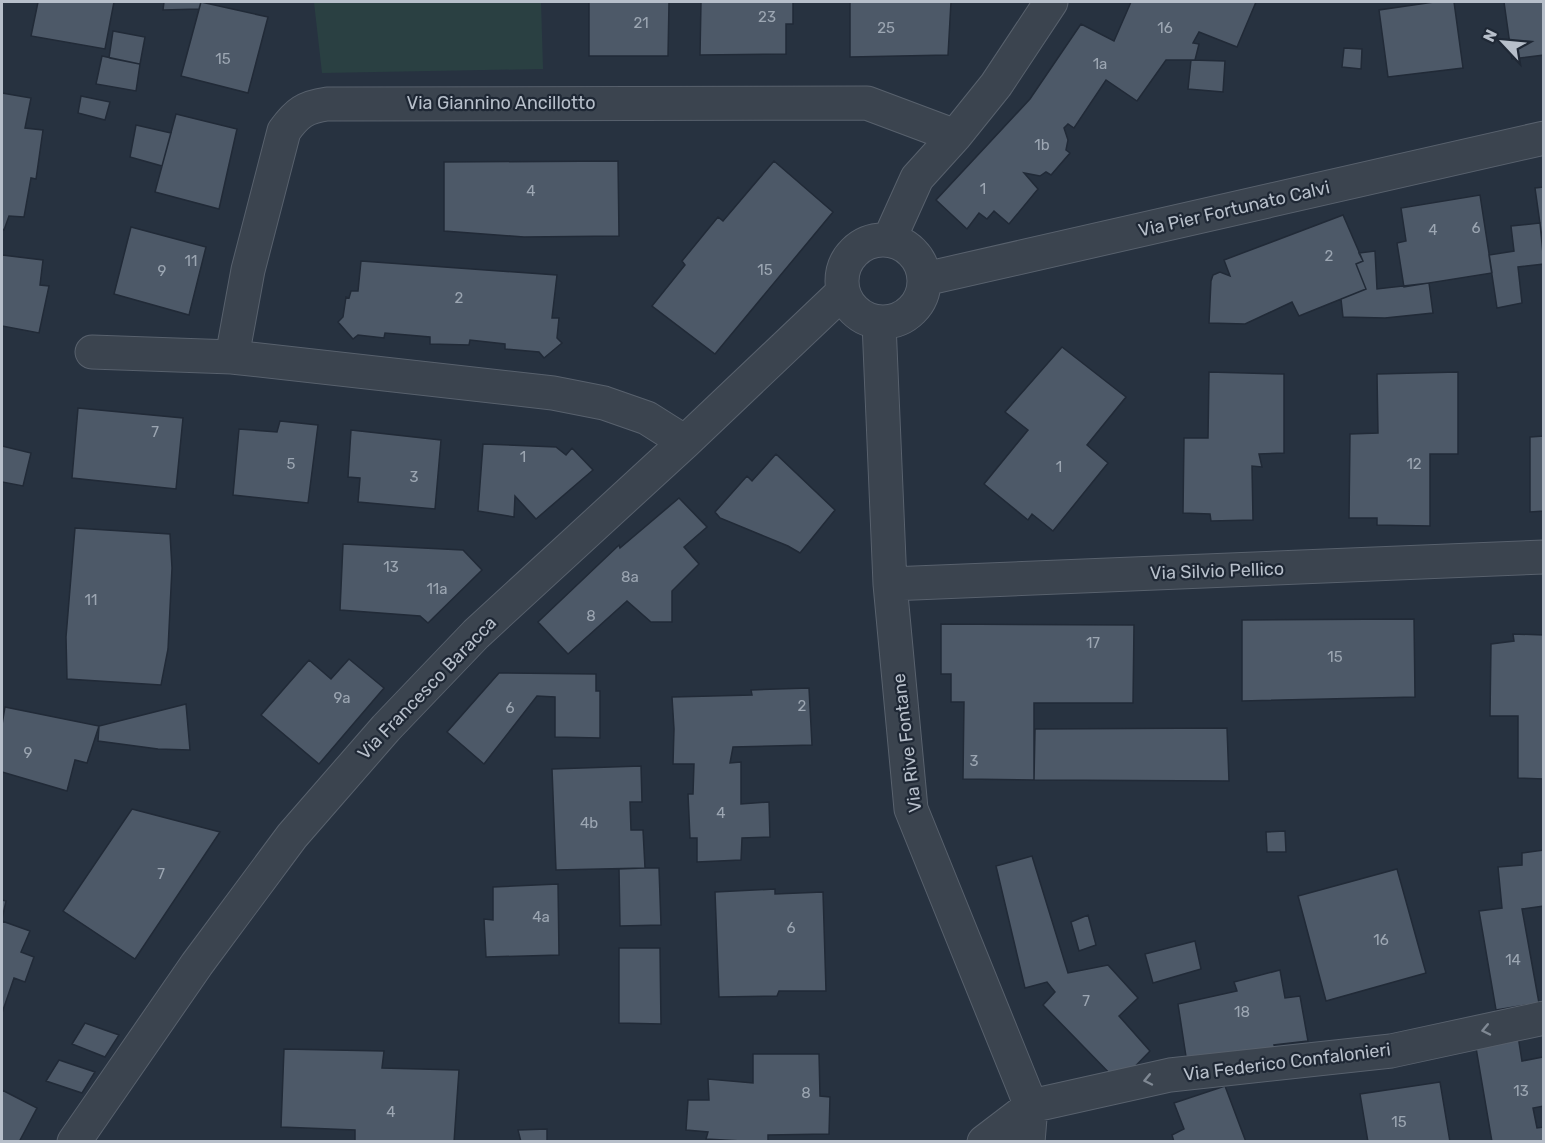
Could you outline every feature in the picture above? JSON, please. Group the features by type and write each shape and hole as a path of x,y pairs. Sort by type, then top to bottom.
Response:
{"street":[{"path":"889,240 917,178 996,85 1051,2"},
{"name":"Via Giannino Ancillotto","path":"232,357 248,270 284,131 294,117 310,107 327,104 867,103 955,136"},
{"name":"Via Pier Fortunato Calvi","path":"925,279 1544,138"},
{"path":"889,240 915,253 922,265 925,279 924,294 917,306 906,316 893,322 879,323 867,320 856,313 843,292 842,278 845,265 852,254 863,245 876,241 889,240"},
{"name":"Via Francesco Baracca","path":"74,1142 197,964 292,836 386,728 476,634 685,442 843,292"},
{"name":"Via Rive Fontane","path":"879,323 890,584 911,809 1031,1106 1028,1142"},
{"path":"92,352 232,357 553,393 604,403 647,418 685,442"},
{"name":"Via Silvio Pellico","path":"890,584 1544,557"},
{"name":"Via Federico Confalonieri","path":"1031,1106 1170,1076 1391,1051 1544,1018"},
{"path":"984,1142 1031,1106"}],"green space":[{"path":"314,2 541,2 543,69 322,73"}],"building":[{"path":"38,2 114,2 105,49 31,36"},
{"path":"164,2 201,2 199,9 163,10"},
{"path":"201,2 268,17 248,93 181,76"},
{"path":"589,2 669,2 668,56 589,56"},
{"path":"701,2 793,2 793,24 786,24 786,54 700,55"},
{"path":"850,2 951,2 948,55 850,57"},
{"path":"1131,2 1256,2 1237,47 1199,32 1193,43 1199,44 1195,60 1166,60 1137,101 1106,80 1074,128 1068,124 1064,128 1068,140 1066,150 1070,153 1051,175 1046,172 1040,176 1024,173 1038,189 1009,224 994,211 987,219 979,213 967,229 936,200 1030,99 1081,24 1114,41"},
{"path":"1434,2 1454,2 1463,68 1388,77 1379,10"},
{"path":"1504,2 1544,2 1544,55 1512,59"},
{"path":"113,31 145,37 140,64 109,58"},
{"path":"1344,48 1362,49 1361,69 1342,67"},
{"path":"102,56 140,64 136,91 96,84"},
{"path":"1191,60 1225,61 1223,92 1188,89"},
{"path":"2,93 31,98 25,128 43,130 36,179 31,178 24,217 9,216 4,230 2,229"},
{"path":"81,96 110,102 105,120 78,113"},
{"path":"176,114 237,129 219,209 155,192"},
{"path":"136,125 171,133 162,166 130,157"},
{"path":"618,161 619,236 524,237 444,231 444,162"},
{"path":"774,161 833,212 715,354 652,306 685,265 682,261 718,217 723,221"},
{"path":"1544,187 1544,252 1535,188"},
{"path":"1480,195 1492,273 1404,287 1397,243 1406,241 1401,208"},
{"path":"1343,215 1363,261 1356,264 1366,289 1299,316 1292,302 1245,324 1209,323 1213,275 1220,272 1230,276 1224,260"},
{"path":"1540,223 1544,264 1518,267 1522,303 1497,308 1489,255 1514,251 1511,226"},
{"path":"131,227 206,247 189,315 114,294"},
{"path":"1375,251 1377,289 1429,283 1433,313 1385,318 1343,317 1341,299 1366,289 1356,264 1363,261 1359,253"},
{"path":"2,255 43,260 40,285 49,286 39,333 2,326"},
{"path":"361,261 557,275 552,318 559,318 557,338 562,343 544,358 539,352 505,349 505,344 470,340 469,345 430,344 430,337 385,333 384,338 358,335 353,339 338,322 343,317 346,297 349,298 351,291 358,291"},
{"path":"1062,347 1126,397 1087,445 1108,463 1053,531 1032,514 1028,520 984,484 1028,430 1005,412"},
{"path":"1209,372 1284,374 1284,453 1259,454 1262,467 1252,466 1253,520 1211,521 1210,514 1183,513 1184,438 1208,438"},
{"path":"1458,372 1458,454 1430,454 1430,526 1377,525 1377,518 1349,518 1350,434 1378,433 1377,374"},
{"path":"78,408 183,418 176,489 72,478"},
{"path":"280,421 318,425 308,503 233,495 239,429 277,432"},
{"path":"351,430 441,440 435,509 358,502 360,478 348,477"},
{"path":"1544,436 1544,511 1530,512 1530,437"},
{"path":"483,444 556,447 566,455 572,448 593,470 536,519 515,496 514,517 478,511"},
{"path":"2,446 31,453 23,486 2,482"},
{"path":"776,454 835,510 800,553 720,518 715,512 747,476 752,481"},
{"path":"679,498 707,527 684,547 699,564 672,591 672,622 651,622 627,601 568,654 538,622 619,545 620,548"},
{"path":"75,528 170,534 172,568 168,649 161,685 67,679 66,637"},
{"path":"343,544 463,550 482,570 428,623 420,616 340,610"},
{"path":"1414,619 1415,697 1242,701 1242,620"},
{"path":"941,624 1134,625 1133,703 1034,703 1034,780 963,779 964,702 951,702 951,674 941,674"},
{"path":"1513,634 1544,635 1544,779 1518,778 1518,716 1490,716 1491,644 1514,641"},
{"path":"349,659 384,688 319,764 261,715 309,660 331,679"},
{"path":"499,673 596,674 596,691 600,691 600,738 555,737 555,697 537,696 484,764 447,732"},
{"path":"809,688 812,745 733,747 730,763 741,762 741,804 769,802 770,837 742,838 741,860 697,862 697,838 690,838 688,794 693,794 694,764 673,764 672,697 752,695 751,690"},
{"path":"186,704 190,750 158,749 98,741 99,726"},
{"path":"5,707 99,726 87,763 75,760 67,791 2,772 2,725"},
{"path":"1227,728 1229,781 1034,780 1035,729"},
{"path":"641,766 642,802 630,802 631,830 643,830 645,868 556,870 552,769"},
{"path":"132,809 220,832 135,959 63,911"},
{"path":"1285,831 1286,852 1267,852 1266,832"},
{"path":"1544,850 1544,906 1522,909 1539,1003 1496,1010 1479,911 1502,908 1498,867 1522,865 1522,853"},
{"path":"1032,856 1068,973 1108,965 1138,998 1119,1016 1150,1051 1119,1083 1043,1005 1055,992 1047,982 1025,988 996,866"},
{"path":"659,868 661,925 620,926 619,869"},
{"path":"1397,869 1426,973 1326,1001 1298,896"},
{"path":"558,884 559,955 486,957 484,919 493,920 493,887"},
{"path":"775,889 775,894 823,892 826,991 779,991 777,996 719,997 715,892"},
{"path":"2,900 6,901 2,919"},
{"path":"1088,915 1096,945 1079,951 1071,922"},
{"path":"2,921 30,931 21,952 34,957 25,982 14,978 2,1013"},
{"path":"1195,941 1201,969 1153,983 1145,954"},
{"path":"619,948 660,948 661,1024 619,1023"},
{"path":"1280,970 1285,998 1300,996 1308,1041 1274,1045 1275,1048 1187,1063 1178,1004 1237,991 1234,982"},
{"path":"85,1023 119,1035 105,1057 72,1044"},
{"path":"1518,1036 1522,1061 1543,1057 1544,1106 1533,1108 1537,1128 1544,1127 1544,1142 1492,1142 1475,1042"},
{"path":"284,1049 384,1051 382,1068 459,1070 454,1142 355,1142 355,1130 281,1127"},
{"path":"753,1054 819,1054 820,1096 830,1097 829,1134 768,1135 768,1142 760,1142 706,1139 708,1132 686,1130 688,1100 709,1100 708,1079 753,1083"},
{"path":"59,1060 95,1072 82,1093 46,1081"},
{"path":"1440,1082 1450,1142 1368,1142 1360,1094"},
{"path":"1225,1086 1246,1142 1174,1142 1172,1135 1184,1129 1174,1103"},
{"path":"2,1090 37,1108 19,1142 2,1142"},
{"path":"547,1129 547,1142 521,1142 518,1130"}]}
